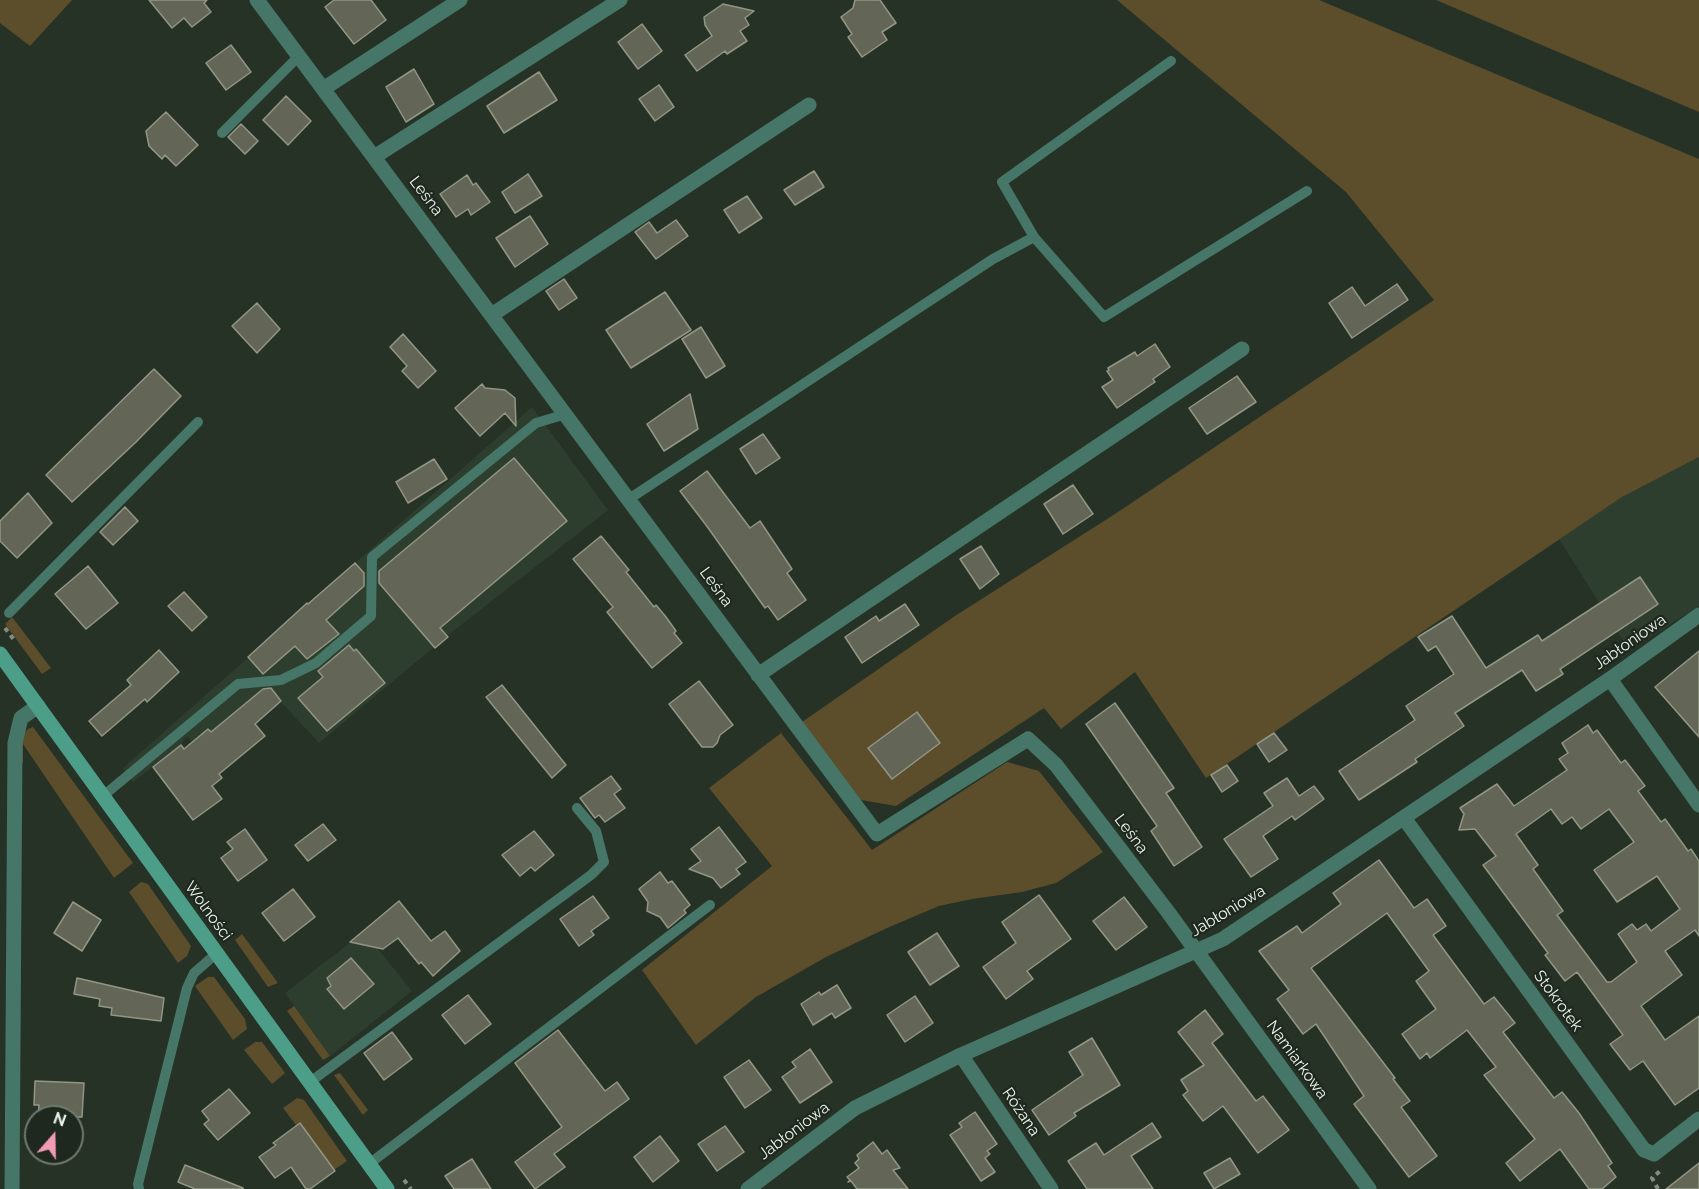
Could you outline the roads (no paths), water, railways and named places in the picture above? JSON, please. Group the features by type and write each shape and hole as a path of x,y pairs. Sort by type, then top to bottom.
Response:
{"street":[{"name":"Leśna","path":"257,0 629,499 718,631 758,675 877,834 1028,739 1056,765 1196,952"},
{"path":"323,89 460,0"},
{"path":"374,157 620,0"},
{"path":"493,314 809,105"},
{"path":"758,675 1242,350"},
{"name":"Jabłoniowa","path":"748,1189 855,1108 962,1055 1223,939 1610,679 1699,615"},
{"name":"Wolności","path":"0,654 387,1189"},
{"path":"1610,679 1699,805"},
{"path":"12,1189 15,743 21,718 38,706"},
{"name":"Stokrotek","path":"1404,818 1644,1150 1654,1154 1699,1119"},
{"name":"Namiarkowa","path":"1196,952 1369,1189"},
{"name":"Różana","path":"962,1055 1051,1189"}],"lane":[{"path":"222,133 299,56"},
{"path":"1171,61 1002,182 1034,237 1104,317 1307,191"},
{"path":"629,499 993,259 1034,237"},
{"path":"103,796 238,684 281,680 316,663 371,616 372,557 536,423 566,414"},
{"path":"9,613 198,422"},
{"path":"310,1082 591,875 604,862 596,831 578,808"},
{"path":"369,1164 710,905"},
{"path":"139,1189 138,1184 187,988 194,973 216,953"}]}
